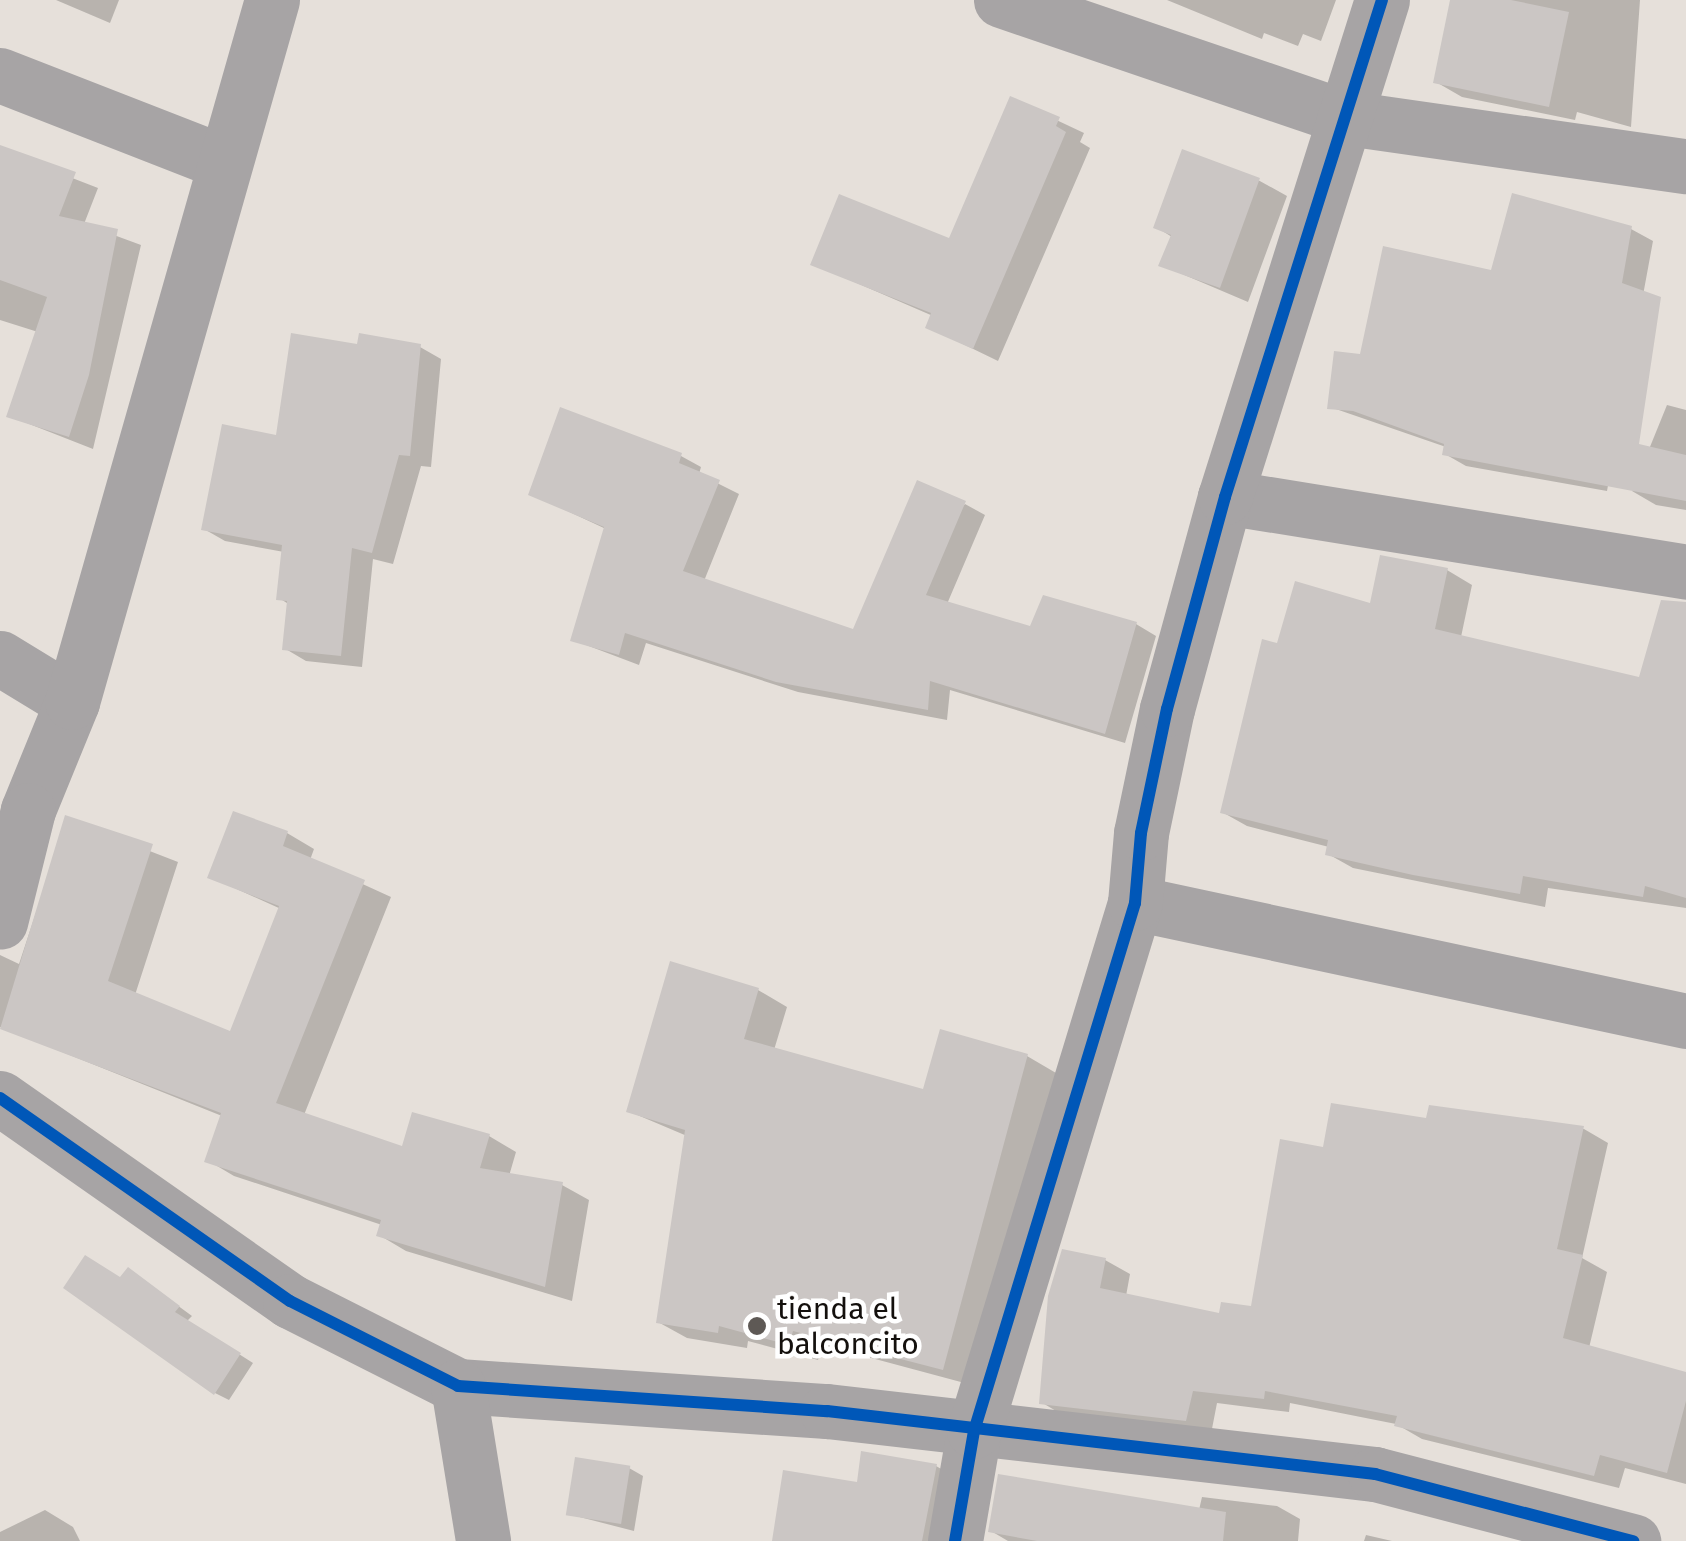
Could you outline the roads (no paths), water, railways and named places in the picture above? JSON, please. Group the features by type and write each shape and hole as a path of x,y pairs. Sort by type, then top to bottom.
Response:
{"street":[{"path":"0,922 28,810 72,702 272,0"},
{"path":"1001,0 1348,118 1686,166"},
{"path":"954,1541 974,1431 1135,903 1140,833 1167,709 1225,497 1348,118 1382,0"},
{"path":"0,75 223,162"},
{"path":"1225,497 1686,572"},
{"path":"0,658 72,702"},
{"path":"1135,903 1686,1021"},
{"path":"0,1098 290,1301 458,1386 827,1411 974,1431 1375,1474 1633,1541"},
{"path":"458,1386 483,1541"}],"place":[{"name":"tienda el balconcito","path":"757,1326"}]}
